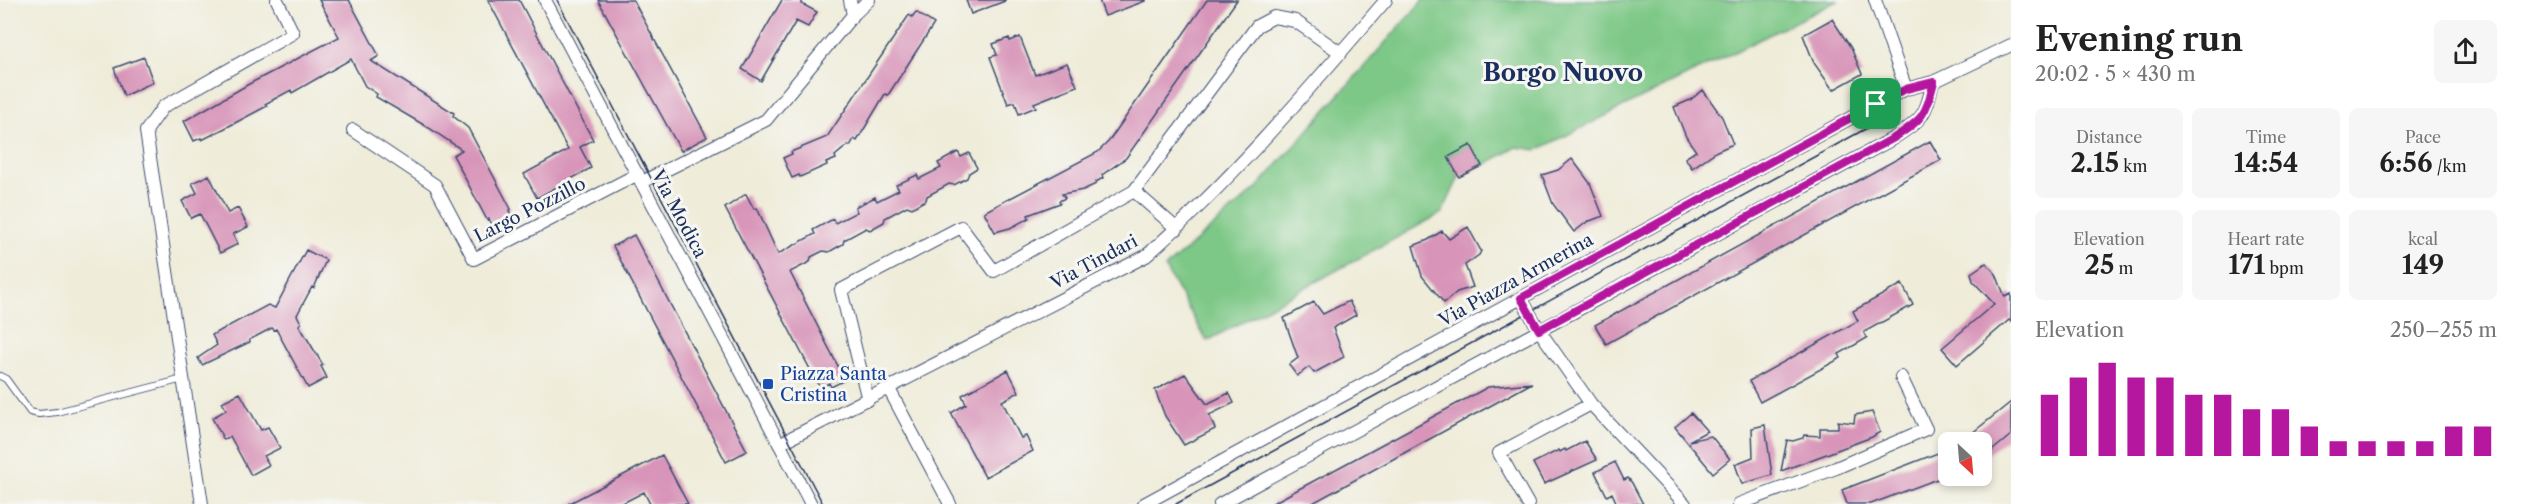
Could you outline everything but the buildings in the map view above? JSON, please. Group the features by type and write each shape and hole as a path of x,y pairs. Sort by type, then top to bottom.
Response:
{"street":[{"path":"202,504 146,131 163,107 293,33 277,0"},
{"name":"Via Modica","path":"545,0 779,444"},
{"path":"850,0 853,15"},
{"path":"640,178 766,120 853,15 869,0"},
{"name":"Via Tindari","path":"779,444 1146,256 1177,229 1341,53 1386,0"},
{"path":"1875,0 1906,89"},
{"path":"868,400 841,290 961,227 994,271 1134,191 1257,26 1274,17 1295,21 1341,53"},
{"name":"Via Piazza Armerina","path":"1144,504 1906,89 1934,82 2011,45"},
{"path":"1220,504 1894,138 1912,126 1926,111 1934,82"},
{"name":"Largo Pozzillo","path":"353,130 435,185 474,259 640,178"},
{"path":"1134,191 1177,229"},
{"path":"1521,298 1539,330 1591,404 1685,504"},
{"path":"1739,504 1836,468 1926,429 1901,377"},
{"path":"889,389 950,504"},
{"path":"1528,504 1499,453 1591,404"},
{"path":"779,444 811,504"}],"lane":[{"path":"0,376 6,380 30,412 39,414 57,412 183,379"}],"green space":[{"path":"1423,0 1839,0 1537,150 1517,147 1482,166 1471,146 1448,157 1459,177 1442,213 1207,341 1165,268 1255,190"}],"tram line":[{"path":"557,0 823,504"},
{"path":"1176,504 1880,121"}],"place":[{"name":"Piazza Santa Cristina","path":"768,384"}],"district":[{"name":"Borgo Nuovo","path":"1563,72"}],"route":[{"path":"1934,82 1926,111 1912,126 1894,138 1539,330 1521,298 1876,104 1906,89 1934,82"}]}
